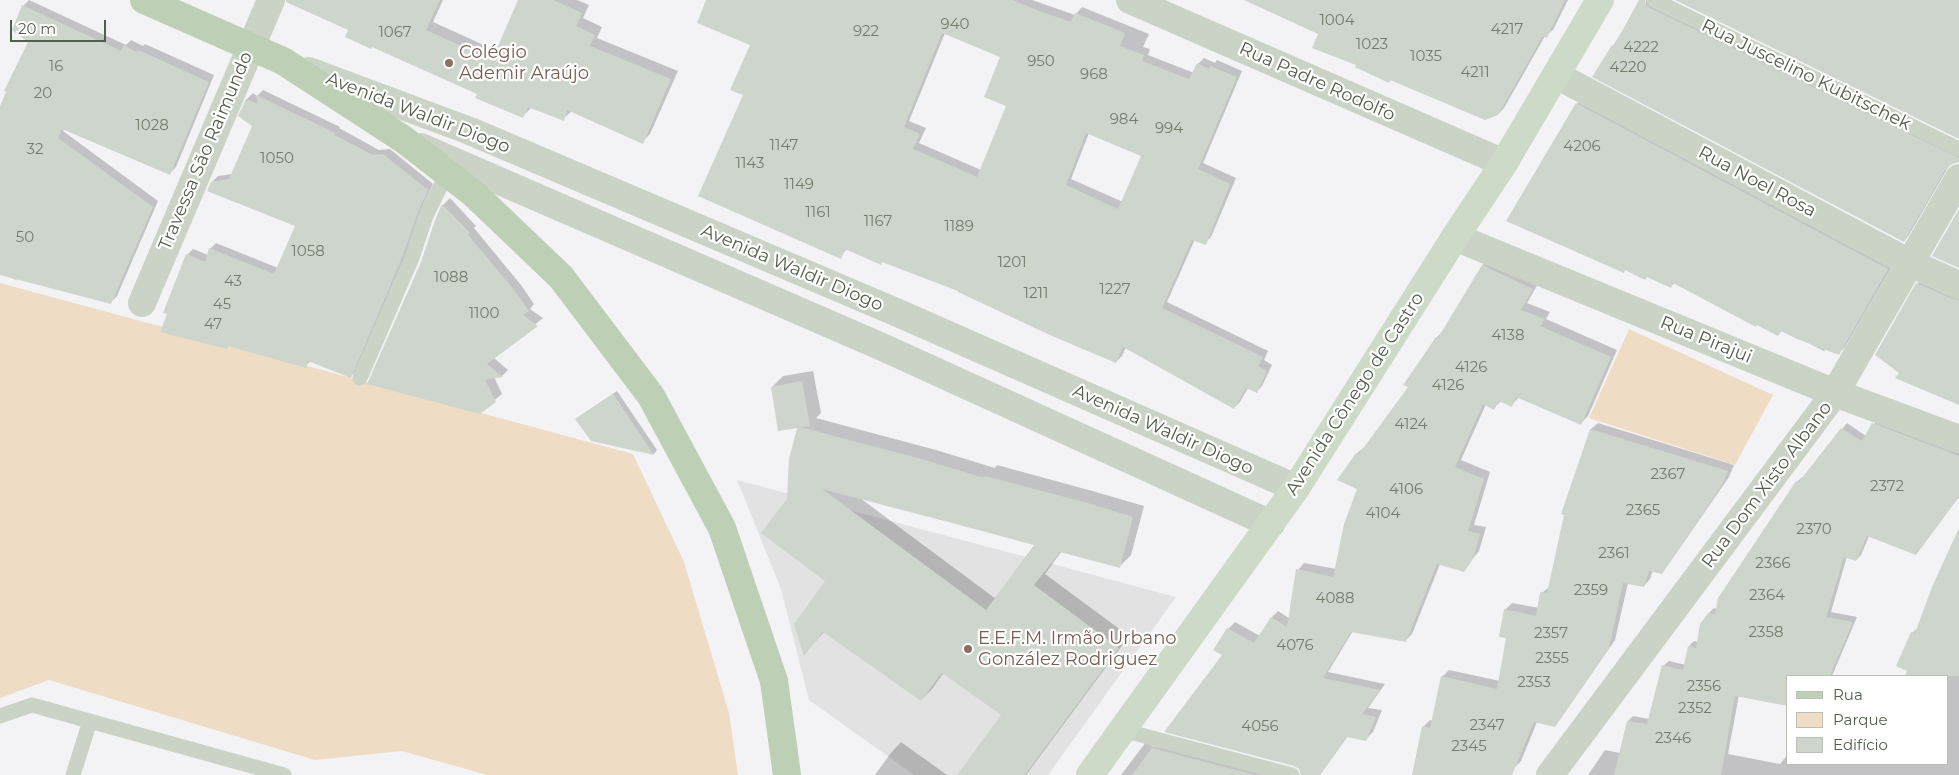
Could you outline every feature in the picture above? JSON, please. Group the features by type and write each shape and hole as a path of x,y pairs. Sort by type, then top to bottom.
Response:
{"main road":[{"name":"Avenida Waldir Diogo","path":"144,0 283,61 403,139 474,194 561,277 652,396 722,528 774,681 787,775"},
{"name":"Avenida Cônego de Castro","path":"1090,775 1296,488 1455,237 1504,164 1600,0"}],"street":[{"name":"Travessa São Raimundo","path":"142,303 271,0"},
{"name":"Rua Padre Rodolfo","path":"1130,0 1504,164"},
{"name":"Avenida Waldir Diogo","path":"283,61 470,131 898,313 1296,488"},
{"name":"Rua Noel Rosa","path":"1556,75 1910,263 1959,285"},
{"name":"Avenida Waldir Diogo","path":"403,139 880,346 1271,524"},
{"name":"Rua Dom Xisto Albano","path":"1550,775 1835,393 1959,178"},
{"name":"Rua Pirajui","path":"1455,237 1835,393 1959,439"},
{"path":"880,346 898,313"}],"lane":[{"name":"Rua Juscelino Kubitschek","path":"1654,0 1959,149"},
{"path":"360,378 412,258 426,216 447,174"},
{"path":"0,716 32,704 284,775"},
{"path":"73,775 90,721"},
{"path":"1122,730 1292,775"}],"shaded area":[{"name":"E.E.F.M. Irmão Urbano González Rodriguez","path":"737,480 1176,597 1048,775 914,775 809,700 781,589"}],"green space":[{"path":"0,283 633,454 684,562 729,713 738,775 487,775 402,751 315,760 49,680 0,698"},
{"path":"1629,329 1773,395 1735,465 1589,418"}],"building":[{"path":"286,0 440,0 426,30 492,60 518,0 553,0 582,13 576,26 595,35 590,46 671,79 643,144 567,110 564,121 528,107 523,118 475,98 477,94 372,47 371,49 345,37 348,30 286,2"},
{"path":"706,0 1012,0 1071,22 1075,13 1125,33 1120,46 1144,55 1142,61 1189,79 1197,63 1209,69 1210,66 1237,77 1198,169 1230,184 1206,245 1192,240 1162,308 1263,357 1258,366 1267,371 1257,393 1246,388 1234,409 1123,347 1116,363 1052,336 958,291 882,262 881,265 845,249 841,259 698,196 743,95 730,90 750,45 697,23","holes":["942,33 1000,57 984,97 1006,106 977,177 913,149 920,134 904,127","1086,133 1141,156 1118,209 1066,185"]},
{"path":"1244,0 1565,0 1547,38 1543,36 1498,115 1485,120 1390,80 1389,83 1355,67 1356,65 1312,48 1318,34"},
{"path":"1639,0 1645,0 1646,5 1650,8 1959,158 1959,162 1952,164 1945,170 1904,242 1592,77 1612,45 1614,46"},
{"path":"1675,0 1959,0 1959,139"},
{"path":"22,5 121,51 124,45 136,52 138,50 209,82 170,175 62,129 58,138 153,207 111,304 0,275 0,106 6,92 4,91 28,42 12,30"},
{"path":"256,95 335,133 334,135 373,155 383,154 428,190 403,255 351,378 308,361 306,368 228,346 227,349 160,332 167,314 163,313 186,254 205,262 209,248 274,274 295,226 207,191 211,182 229,179 252,126 238,116 246,99 258,104"},
{"path":"1576,103 1888,269 1839,355 1781,331 1778,336 1757,325 1756,327 1673,283 1671,288 1647,277 1645,280 1625,270 1624,273 1506,221"},
{"path":"442,204 470,233 468,235 515,291 529,311 523,315 538,326 487,364 503,377 485,380 496,402 480,414 367,384 421,262"},
{"path":"1959,209 1959,268 1932,256"},
{"path":"1482,265 1533,289 1521,310 1545,319 1540,326 1611,357 1581,425 1516,397 1512,407 1499,401 1494,410 1483,404 1455,467 1484,479 1468,531 1480,534 1473,559 1464,572 1437,564 1406,642 1351,632 1323,678 1380,690 1362,714 1376,717 1366,741 1347,737 1320,775 1301,775 1299,769 1294,766 1164,732 1222,655 1213,650 1227,628 1254,643 1271,617 1287,627 1296,569 1333,577 1344,524 1357,489 1337,480 1356,453 1359,454 1408,387 1403,385 1436,337 1438,338"},
{"path":"1916,283 1959,300 1959,405 1895,378 1899,373 1875,355"},
{"path":"802,381 810,426 800,427 925,460 984,478 985,476 1084,502 1133,517 1120,568 1060,552 1034,585 1119,648 1025,775 957,775 1001,715 942,673 921,701 823,632 804,656 794,624 825,581 761,533 787,499 789,459 797,428 778,431 771,387","holes":["822,489 1034,545 986,610"]},
{"path":"613,394 654,455 591,441 575,419"},
{"path":"1872,423 1959,456 1959,496 1916,555 1867,536 1856,561 1844,557 1826,617 1853,622 1830,675 1786,675 1786,706 1735,696 1721,775 1614,775 1627,721 1647,724 1662,665 1683,670 1688,646 1696,648 1700,624 1708,613 1715,614 1718,598 1796,481 1798,483 1841,428 1862,441"},
{"path":"1590,429 1728,471 1722,485 1662,574 1649,571 1644,587 1623,583 1609,648 1555,727 1534,722 1512,775 1412,775 1422,726 1430,728 1441,676 1497,689 1506,638 1499,637 1504,609 1536,616 1540,592 1547,593 1564,515 1561,514"},
{"path":"1959,528 1959,676 1905,675 1907,671 1896,666 1911,632 1915,633 1932,587"},
{"path":"1152,748 1255,775 1132,775"}],"place":[{"name":"Colégio Ademir Araújo","path":"449,63"},
{"name":"E.E.F.M. Irmão Urbano González Rodriguez","path":"968,649"}]}
